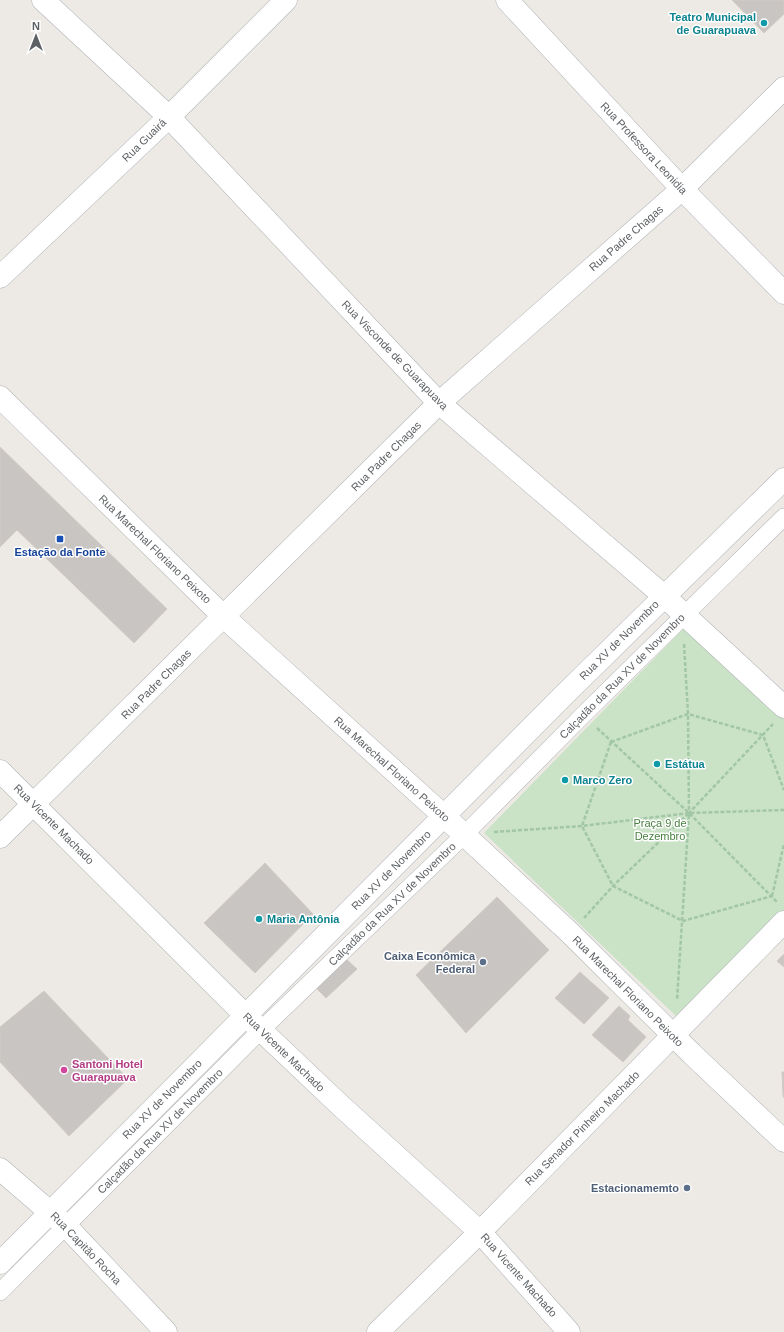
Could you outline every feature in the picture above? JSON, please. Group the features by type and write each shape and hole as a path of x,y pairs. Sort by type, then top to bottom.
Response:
{"street":[{"name":"Rua Visconde de Guarapuava","path":"43,0 169,117 438,403 664,596 780,714"},
{"name":"Rua Guairá","path":"0,277 169,117 286,0"},
{"name":"Rua Professora Leonidia","path":"507,0 682,189 784,293"},
{"name":"Rua Padre Chagas","path":"0,837 224,617 438,403 682,189 784,88"},
{"name":"Rua Marechal Floriano Peixoto","path":"0,398 224,617 445,817 569,932 674,1036 784,1141"},
{"name":"Rua XV de Novembro","path":"0,1264 59,1219 245,1015 445,817 664,596 784,479"},
{"name":"Calçadão da Rua XV de Novembro","path":"0,1292 59,1219 261,1030 464,835 784,517"},
{"name":"Rua Vicente Machado","path":"0,771 245,1015 341,1106 480,1232 569,1332"},
{"name":"Rua Senador Pinheiro Machado","path":"378,1332 480,1232 674,1036 784,922"},
{"name":"Rua Capitão Rocha","path":"0,1169 59,1219 166,1332"}],"path":[{"path":"676,1005 683,921 689,813 688,714 683,636"},
{"path":"611,742 688,714 763,735"},
{"path":"569,932 613,886 689,813 763,735 780,714"},
{"path":"763,735 784,790"},
{"path":"611,742 689,813 772,896"},
{"path":"611,742 582,826 613,886 683,921 772,896"},
{"path":"492,832 582,826 689,813 784,810"},
{"path":"772,896 784,844"}],"green space":[{"name":"Praça 9 de Dezembro","path":"683,629 784,719 784,912 676,1016 484,833"}],"building":[{"name":"Teatro Municipal de Guarapuava","path":"732,0 784,0 784,14 764,33"},
{"name":"Estação da Fonte","path":"0,447 167,609 134,643 17,530 0,547"},
{"name":"Maria Antônia","path":"265,863 313,914 255,973 204,923"},
{"name":"Caixa Econômica Federal","path":"497,897 549,950 466,1033 416,975"},
{"path":"784,954 784,967 777,961"},
{"path":"344,957 357,969 326,998 313,985"},
{"path":"580,972 609,998 584,1024 555,998"},
{"name":"Santoni Hotel Guarapuava","path":"44,991 128,1079 69,1136 0,1062 0,1027"},
{"path":"619,1006 630,1016 628,1020 646,1037 623,1062 592,1035"},
{"path":"782,1072 784,1072 784,1098 783,1095"}],"place":[{"name":"Teatro Municipal de Guarapuava","path":"764,23"},
{"name":"Estação da Fonte","path":"60,539"},
{"name":"Estátua","path":"657,764"},
{"name":"Marco Zero","path":"565,780"},
{"name":"Maria Antônia","path":"259,919"},
{"name":"Caixa Econômica Federal","path":"483,962"},
{"name":"Santoni Hotel Guarapuava","path":"64,1070"},
{"name":"Estacionamemto","path":"687,1188"}]}
